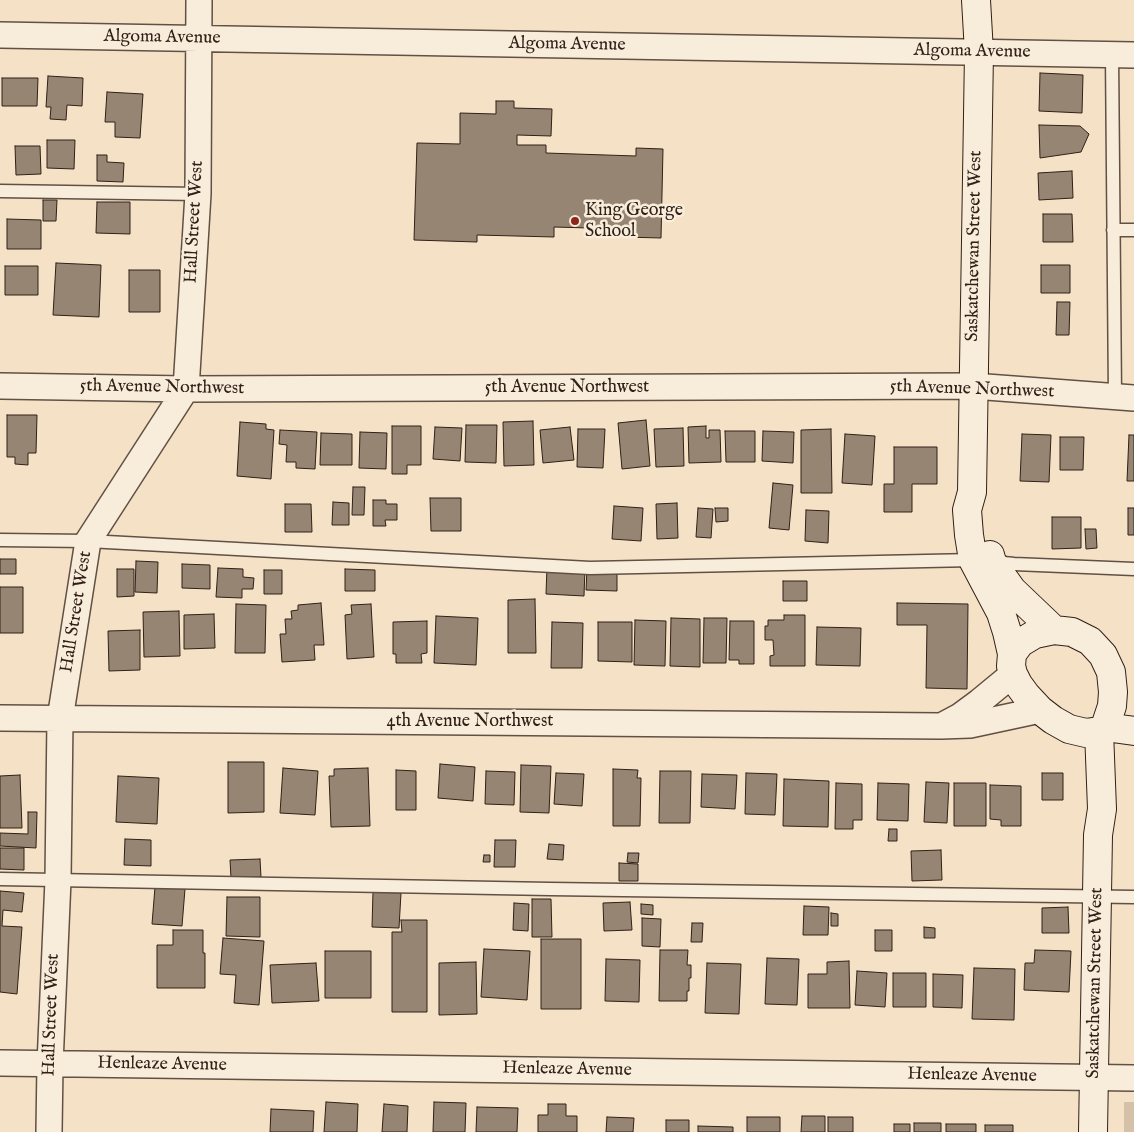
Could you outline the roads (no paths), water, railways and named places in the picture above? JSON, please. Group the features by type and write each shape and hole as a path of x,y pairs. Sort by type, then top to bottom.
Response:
{"street":[{"name":"Hall Street West","path":"49,1132 58,880 60,719 88,541 186,389 198,194 199,0"},
{"name":"Saskatchewan Street West","path":"976,0 979,52 972,492 967,510 969,535 983,561 1001,613 1013,664"},
{"name":"Algoma Avenue","path":"0,35 1123,55"},
{"name":"5th Avenue Northwest","path":"0,386 186,389 973,386 1124,398"},
{"name":"Saskatchewan Street West","path":"983,561 1054,630"},
{"path":"1102,729 1112,706 1111,672 1103,655 1090,641 1072,632 1054,630 1035,634 1020,643 1013,664 1018,684 1040,710 1053,720 1069,729 1086,733 1102,729 1134,730"},
{"name":"4th Avenue Northwest","path":"941,726 960,716 979,702 1013,664"},
{"path":"1113,692 1134,709"},
{"name":"4th Avenue Northwest","path":"0,718 941,726 970,725 1040,710"},
{"name":"Saskatchewan Street West","path":"1069,729 1084,762 1088,778 1091,811 1098,835"},
{"name":"Saskatchewan Street West","path":"1093,1132 1098,835 1102,810 1102,729"},
{"name":"Henleaze Avenue","path":"0,1063 1134,1078"}],"lane":[{"path":"1123,55 1113,230 1124,398"},
{"path":"0,190 198,194"},
{"path":"1113,230 1134,230"},
{"path":"0,540 88,541 590,568 983,561 1134,569"},
{"path":"0,879 1134,897"}],"place":[{"name":"King George School","path":"575,221"}]}
